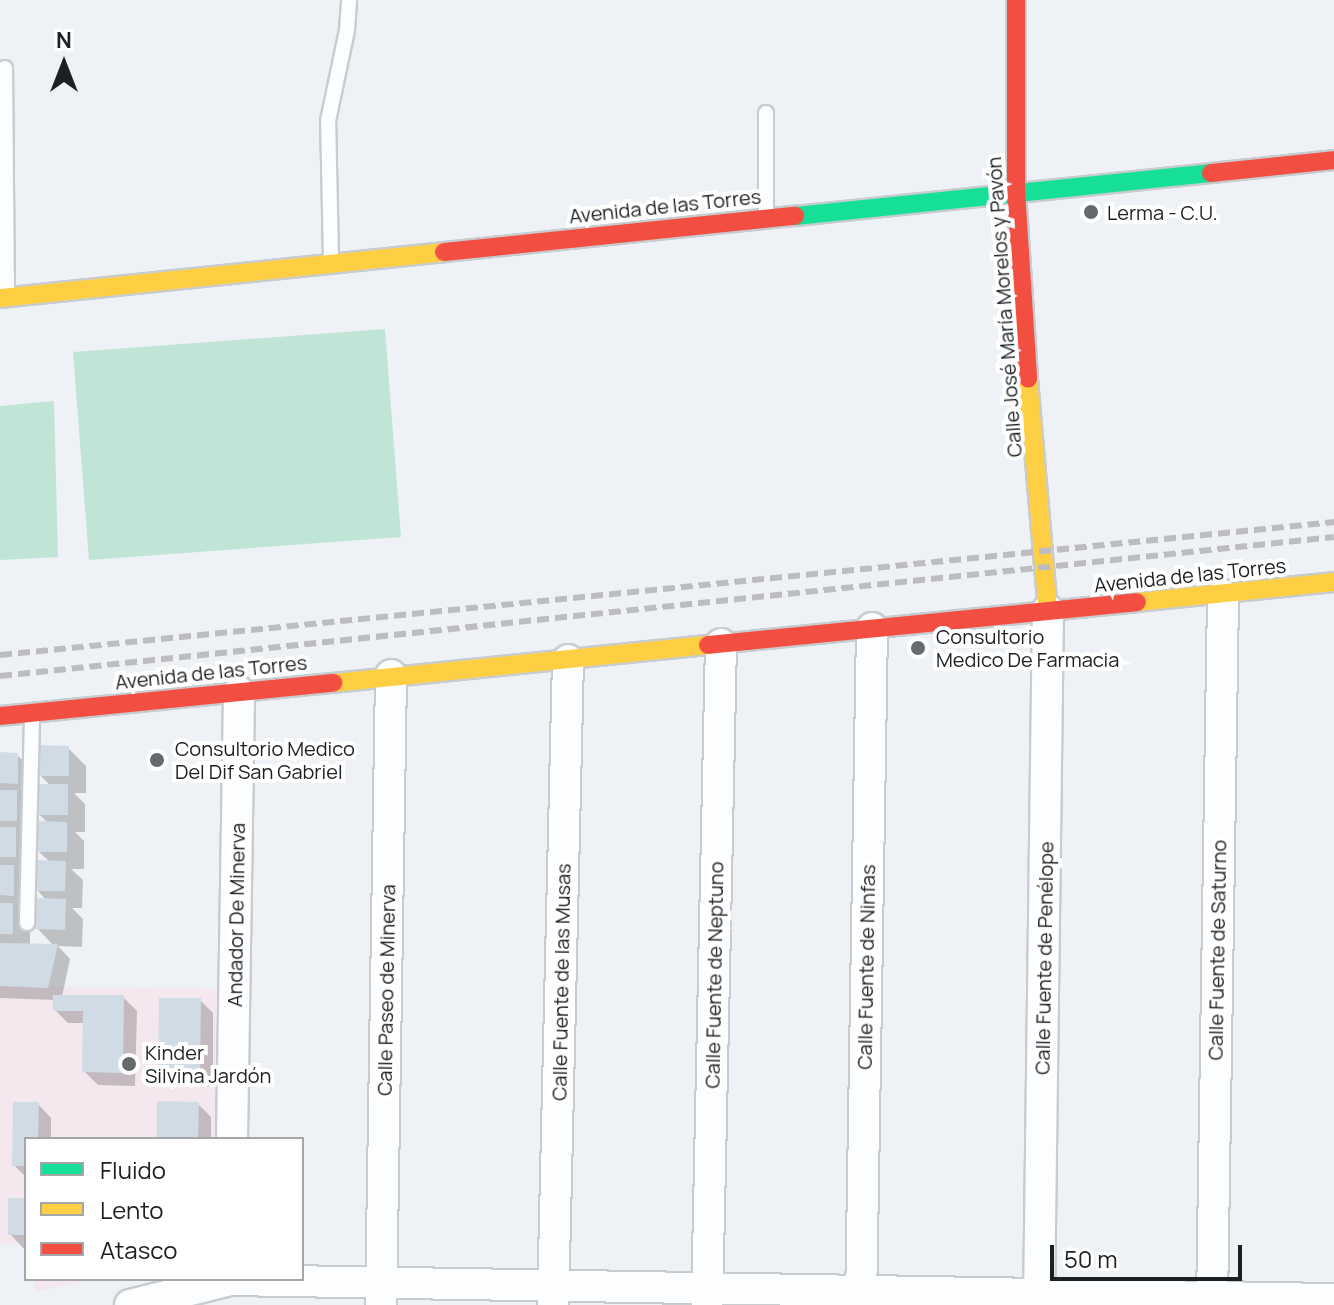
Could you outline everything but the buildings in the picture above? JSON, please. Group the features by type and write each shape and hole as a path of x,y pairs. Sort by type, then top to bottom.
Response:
{"main road":[{"name":"Calle José María Morelos y Pavón","path":"1016,0 1016,191 1048,610"},
{"name":"Avenida de las Torres","path":"4,298 1334,160"},
{"name":"Avenida de las Torres","path":"0,716 1334,582"}],"street":[{"name":"Calle Fuente de Saturno","path":"1212,1302 1223,595"},
{"name":"Calle Fuente de Penélope","path":"1039,1300 1048,610"},
{"name":"Calle Fuente de Ninfas","path":"861,1299 872,628"},
{"name":"Calle Fuente de Neptuno","path":"707,1298 721,644"},
{"name":"Calle Fuente de las Musas","path":"553,1296 568,660"},
{"name":"Calle Paseo de Minerva","path":"382,1293 391,675"},
{"name":"Andador De Minerva","path":"232,1137 239,692"},
{"path":"130,1305 219,1287 707,1298 1212,1302 1334,1299"}],"lane":[{"path":"331,263 328,121 347,30 349,0"},
{"path":"4,298 5,68"},
{"path":"766,113 766,218"},
{"path":"27,923 32,713"}],"shaded area":[{"name":"Kinder Silvina Jardón","path":"0,986 219,989 215,1137 24,1137 24,1241 0,1245"},
{"path":"35,1281 87,1281 35,1292"}],"green space":[{"path":"385,329 401,537 89,560 73,352"},
{"path":"54,401 58,557 0,560 0,406"}],"railway":[{"path":"0,655 1334,522"},
{"path":"0,676 1334,537"}],"traffic: fast":[{"path":"795,216 1211,173"}],"traffic: slow":[{"path":"0,298 444,252"},
{"path":"1028,379 1048,610"},
{"path":"1137,602 1334,582"},
{"path":"333,683 708,645"}],"traffic: jam":[{"path":"1016,0 1016,191 1028,379"},
{"path":"1211,173 1334,160"},
{"path":"444,252 795,216"},
{"path":"708,645 1137,602"},
{"path":"0,716 333,683"}],"place":[{"name":"Lerma - C.U.","path":"1091,212"},
{"name":"Consultorio Medico De Farmacia","path":"918,648"},
{"name":"Consultorio Medico Del Dif San Gabriel","path":"157,760"},
{"name":"Kinder Silvina Jardón","path":"129,1064"}]}
